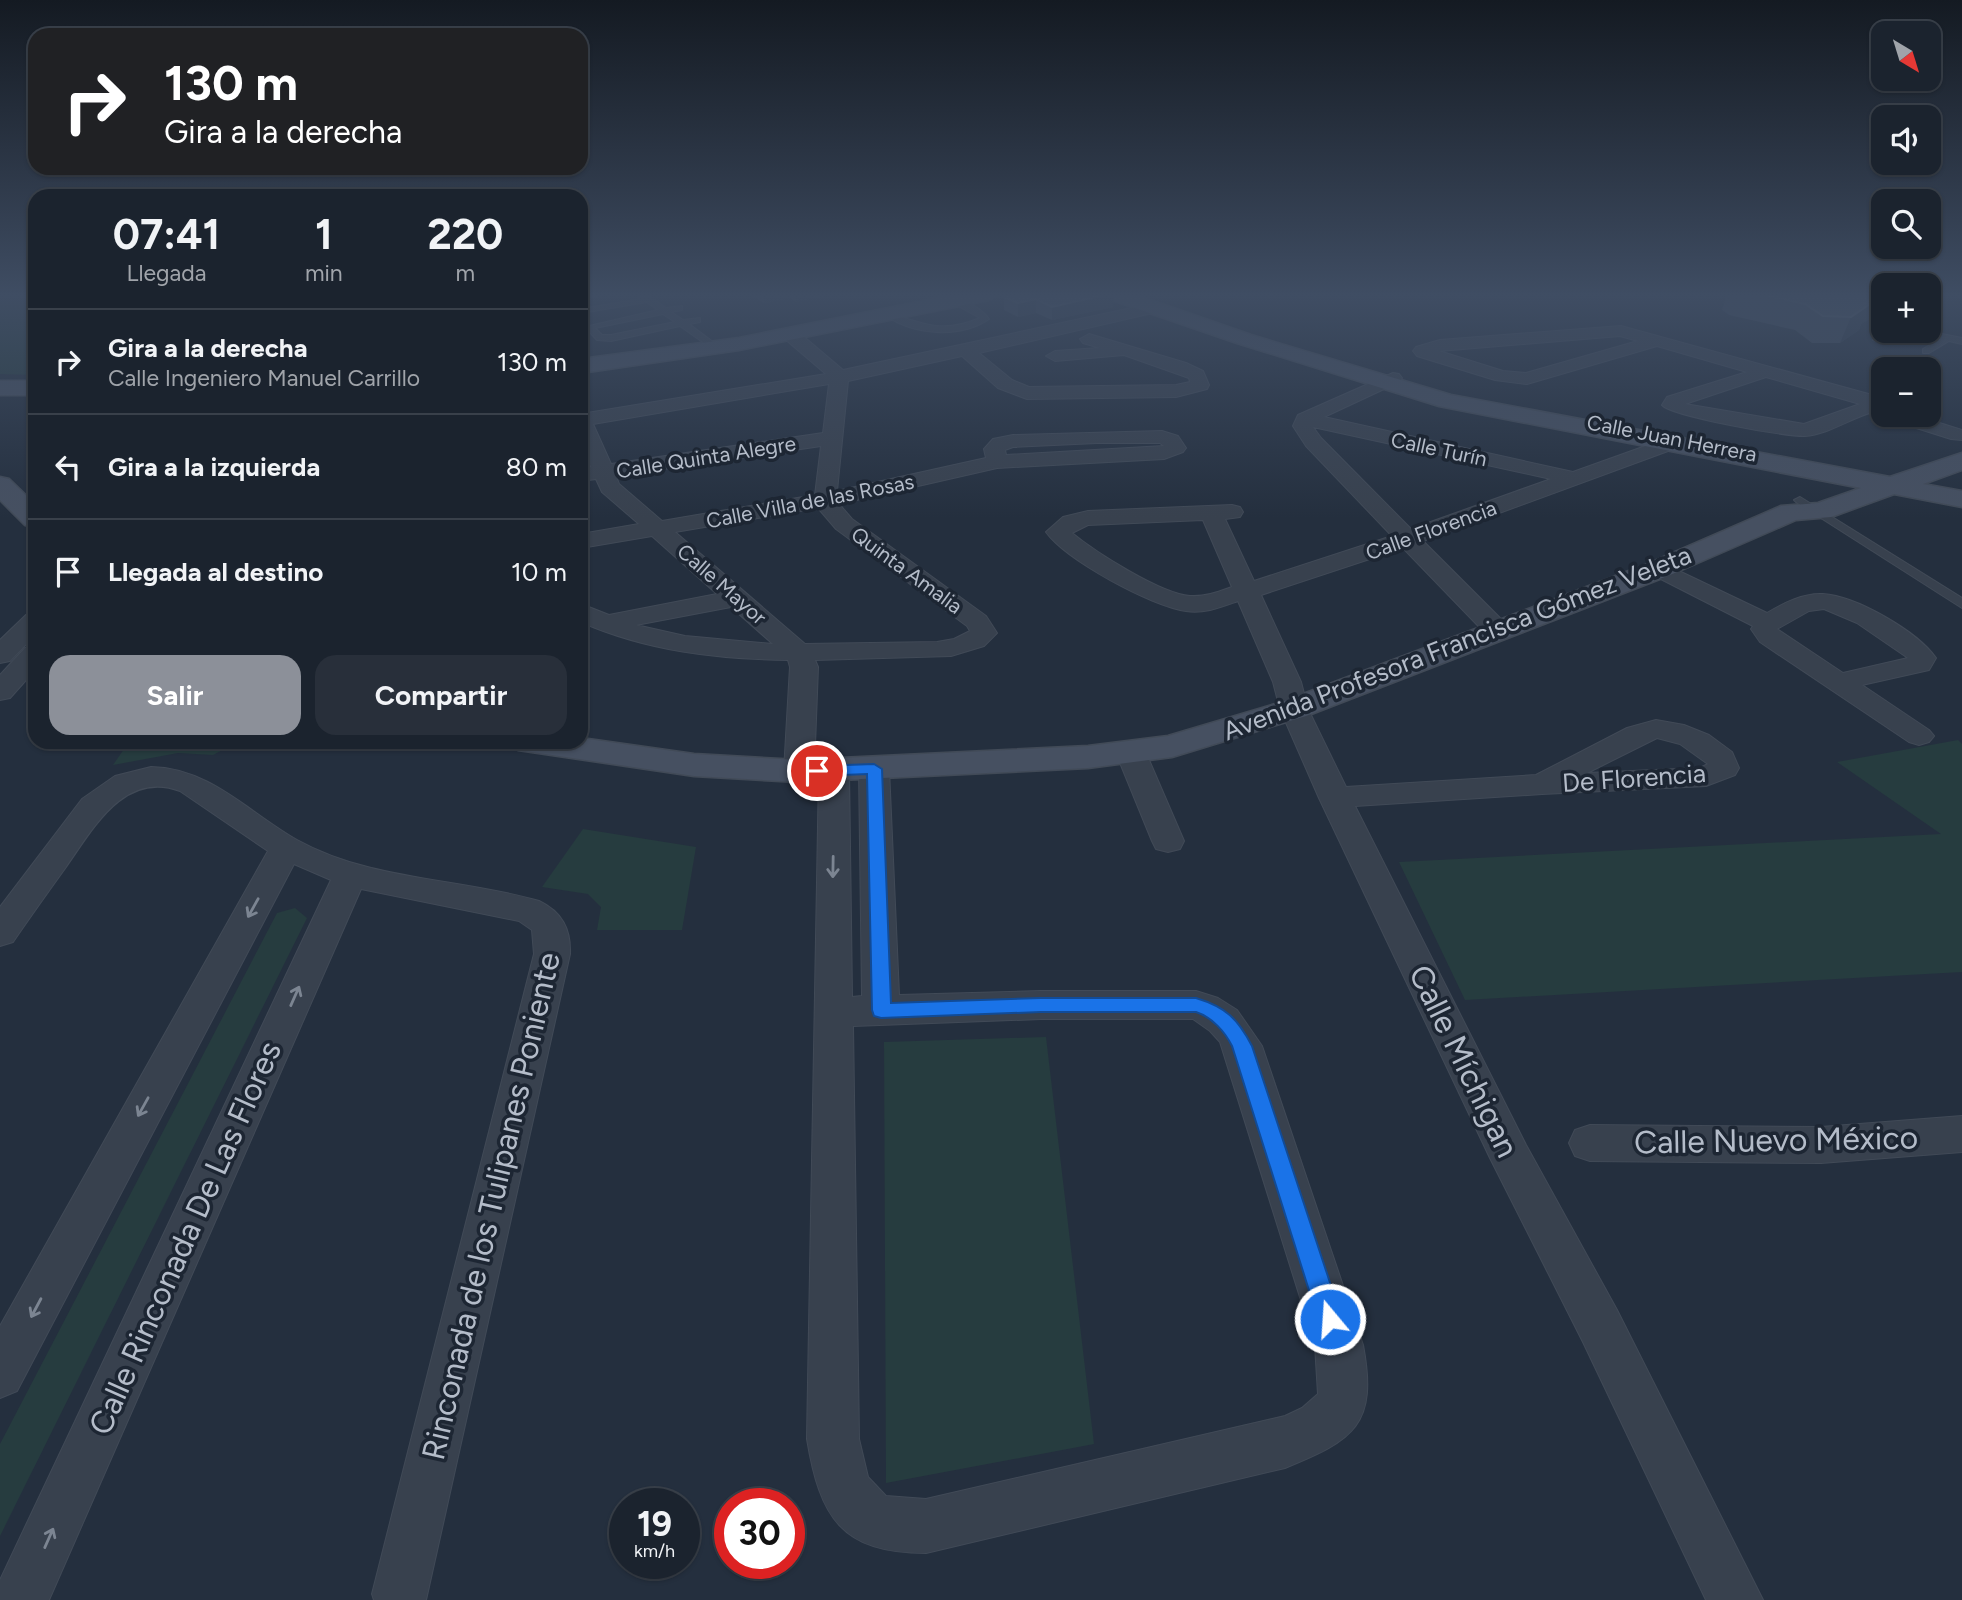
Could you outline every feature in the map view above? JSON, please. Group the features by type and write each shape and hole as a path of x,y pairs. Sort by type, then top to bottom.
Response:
{"street":[{"path":"830,369 839,376"},
{"path":"588,419 717,401 876,369"},
{"path":"987,369 1005,384 1027,393 1176,391 1200,385 1200,379 1183,369"},
{"name":"Calle Juan Herrera","path":"1346,369 1468,405 1853,476 1921,474"},
{"path":"1478,369 1519,379 1533,378 1564,369"},
{"path":"1752,369 1871,404"},
{"path":"1764,372 1672,403 1674,407 1687,411 1805,430 1871,411"},
{"path":"825,500 839,376"},
{"path":"1389,381 1306,419 1303,426 1313,442 1498,631"},
{"path":"0,388 28,388"},
{"name":"Calle Turín","path":"1306,419 1573,478"},
{"path":"1941,423 1961,431"},
{"path":"1941,425 1961,431"},
{"path":"1921,474 1961,431"},
{"name":"Calle Villa de las Rosas","path":"588,540 660,530 825,500 997,462 1164,453 1176,448 1171,440 1156,437 1013,441 994,446 997,462"},
{"name":"Calle Quinta Alegre","path":"591,474 831,438"},
{"name":"Calle Florencia","path":"1181,604 1213,602 1247,592 1408,538 1672,442"},
{"path":"1921,474 1962,461"},
{"name":"Calle Mayor","path":"591,474 660,530 799,653"},
{"name":"Avenida Profesora Francisca Gómez Veleta","path":"581,749 694,765 834,771 1132,753 1172,746 1294,709 1660,569 1804,508 1921,474"},
{"name":"Avenida Profesora Francisca Gómez Veleta","path":"1804,508 1853,476"},
{"path":"0,485 28,512"},
{"name":"Quinta Amalia","path":"799,653 953,648 977,640 984,634 977,621 844,524 832,513 825,500"},
{"name":"Calle Míchigan","path":"1181,604 1158,596 1066,540 1058,531 1071,522 1088,518 1222,513 1247,592 1287,682 1294,709 1335,798 1511,1158 1600,1326 1735,1600"},
{"path":"1660,569 1767,623"},
{"path":"606,623 737,598"},
{"path":"1840,682 1907,668 1919,664 1922,659 1916,651 1846,608 1833,603 1810,602 1767,623 1765,629 1769,636 1919,736"},
{"path":"588,615 667,641 706,647 799,653 804,667 799,771"},
{"path":"0,655 28,627"},
{"path":"0,692 28,662"},
{"name":"De Florencia","path":"1335,798 1542,784 1706,777 1724,768 1724,763 1717,754 1684,734 1674,730 1656,729 1637,734 1542,784"},
{"path":"1132,753 1168,841"},
{"path":"874,769 881,1010"},
{"path":"832,1012 1041,1005 1196,1005 1222,1017 1233,1029 1242,1046 1339,1345 1344,1373 1343,1401 1332,1420 1311,1433 1285,1442 926,1527 895,1528 870,1519 848,1497 838,1467 833,1439 832,1012 834,771"},
{"name":"Rinconada de los Tulipanes Poniente","path":"0,933 93,806 105,793 140,778 178,778 191,784 286,848 350,875 527,910 550,924 554,936 552,954 400,1594"},
{"path":"0,1374 286,848"},
{"name":"Calle Rinconada De Las Flores","path":"20,1600 350,875"},
{"name":"Calle Nuevo México","path":"1590,1143 1821,1145 1962,1134"}],"lane":[{"path":"1804,508 1962,604"}],"green space":[{"path":"0,369 28,369 28,375 0,374"},
{"path":"1958,740 1962,744 1962,972 1465,1000 1399,862 1941,834 1837,762"},
{"path":"124,749 225,749 213,755 178,753 113,765"},
{"path":"583,829 696,847 682,930 597,930 601,907 588,894 542,887"},
{"path":"295,908 307,918 0,1536 0,1444 277,913"},
{"path":"1046,1037 1094,1444 886,1483 884,1042"}],"route":[{"path":"817,771 874,769 881,1010 1041,1005 1196,1005 1222,1017 1233,1029 1242,1046 1330,1319"}]}
